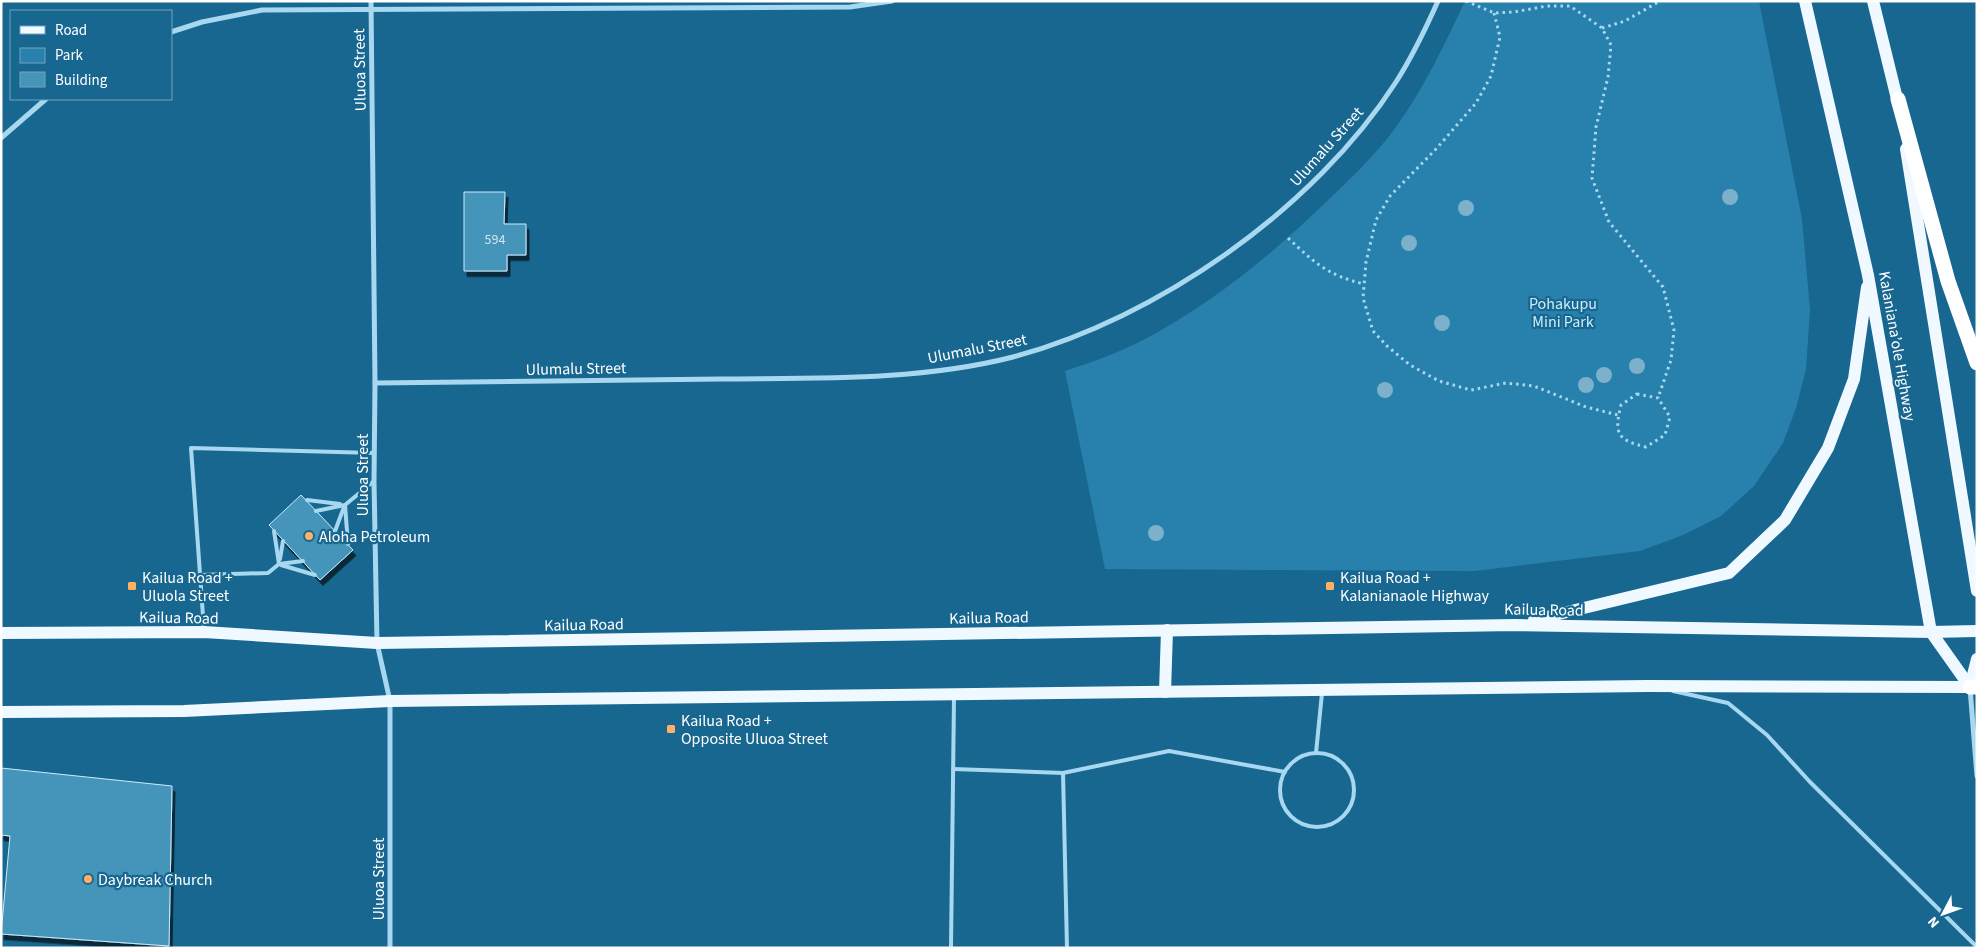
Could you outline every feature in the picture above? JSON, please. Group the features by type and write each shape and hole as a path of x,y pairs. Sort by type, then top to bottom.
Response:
{"highway":[{"path":"1898,99 1948,281 1977,363"}],"main road":[{"name":"Kalaniana’ole Highway","path":"1805,1 1868,275 1931,632 1974,687"},
{"path":"1873,1 1898,99 1977,591"},
{"path":"1515,624 1729,573 1785,520 1828,448 1854,379 1868,275"},
{"name":"Kailua Road","path":"1,633 204,632 377,643 1515,624 1931,632 1977,631"},
{"path":"1165,692 1168,630"},
{"path":"1,712 184,711 390,701 1647,686 1974,687 1977,659"}],"street":[{"name":"Uluoa Street","path":"371,1 377,643 390,701 390,948"},
{"path":"172,32 202,22 262,10 850,7 892,1"},
{"name":"Ulumalu Street","path":"375,382 834,378 928,372 1011,357 1069,339 1127,312 1189,278 1255,234 1305,189 1358,134 1396,82 1438,1"},
{"path":"1,138 45,100"},
{"path":"1974,687 1977,776"}],"lane":[{"path":"204,632 191,448 374,453"},
{"path":"335,531 345,505 374,481"},
{"path":"307,500 345,505"},
{"path":"316,510 345,505"},
{"path":"345,505 348,544"},
{"path":"274,531 279,564"},
{"path":"279,564 283,541"},
{"path":"199,575 268,573 279,564 303,561"},
{"path":"279,564 315,575"},
{"path":"1647,686 1728,703 1767,735 1810,782 1977,947"},
{"path":"1316,753 1322,690"},
{"path":"951,948 954,694"},
{"path":"953,769 1063,773 1169,751 1285,772"},
{"path":"1316,753 1328,754 1339,760 1347,768 1353,779 1352,802 1346,813 1338,821 1315,827 1293,818 1285,808 1281,796 1281,784 1285,772 1293,762 1304,755 1316,753"},
{"path":"1063,773 1068,948"}],"path":[{"path":"1466,1 1494,13 1514,12 1547,6 1570,6 1602,28 1611,45 1608,77 1596,127 1592,178 1609,222 1663,287 1674,330 1671,360 1658,398"},
{"path":"1602,28 1626,21 1660,1"},
{"path":"1494,13 1500,37 1491,76 1476,104 1458,126 1390,196 1376,220 1366,262 1363,298 1373,331 1387,346 1410,365 1439,381 1471,390 1506,383 1534,386 1586,407 1618,415"},
{"path":"1288,238 1314,263 1330,274 1364,284"},
{"path":"1637,394 1658,398 1670,417 1664,435 1646,447 1627,442 1620,435 1616,424 1620,405 1637,394"}],"green space":[{"name":"Pohakupu Mini Park","path":"1465,1 1759,1 1802,219 1810,310 1806,369 1796,408 1783,443 1754,486 1721,516 1683,535 1640,551 1475,571 1105,569 1065,371 1134,345 1168,326 1238,279 1303,224 1362,167 1396,127 1425,81"}],"building":[{"path":"464,192 505,192 504,224 526,224 526,255 507,255 507,271 464,271"},
{"name":"Aloha Petroleum","path":"301,495 353,550 320,580 269,525"},
{"name":"Daybreak Church","path":"1,768 172,786 169,946 1,934 10,836 1,835"}],"place":[{"name":"Aloha Petroleum","path":"309,536"},
{"name":"Kailua Road + Uluola Street","path":"132,586"},
{"name":"Kailua Road + Kalanianaole Highway","path":"1330,586"},
{"name":"Kailua Road + Opposite Uluoa Street","path":"671,729"},
{"name":"Daybreak Church","path":"88,879"}]}
